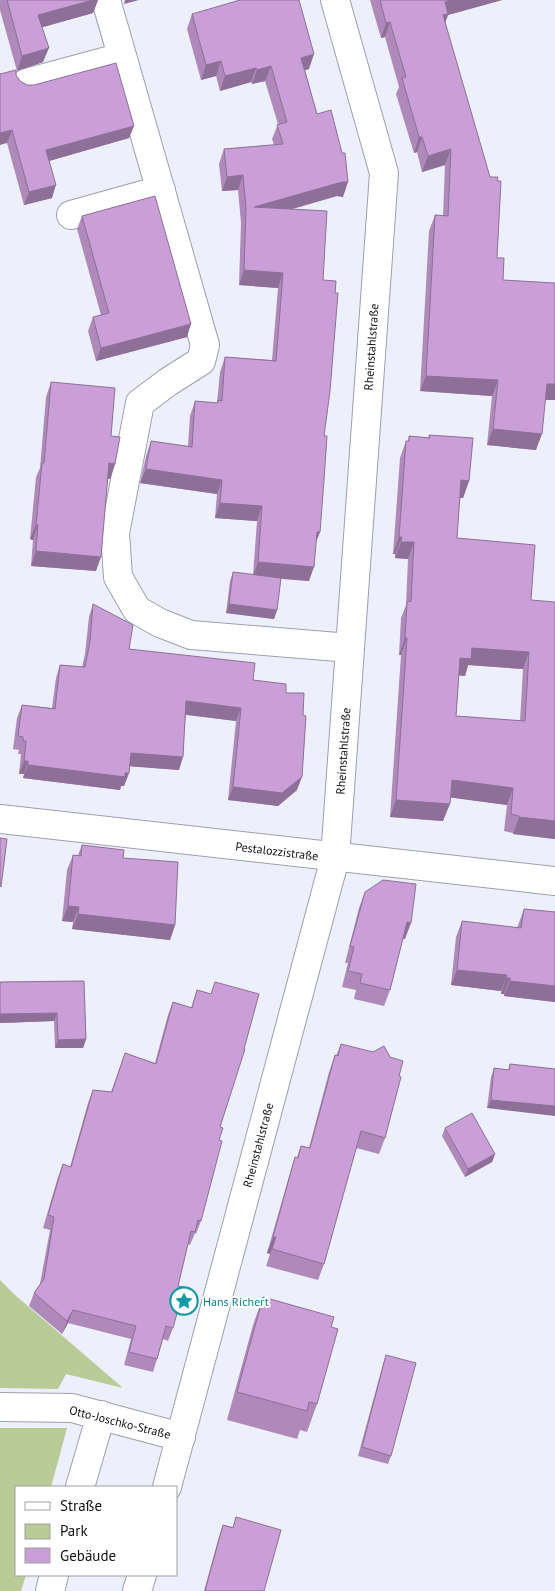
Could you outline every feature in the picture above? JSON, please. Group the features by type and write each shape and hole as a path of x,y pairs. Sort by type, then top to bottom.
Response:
{"street":[{"path":"106,0 205,345 201,361 140,403 115,533 118,577 137,610 160,623 191,635 350,648"},
{"name":"Rheinstahlstraße","path":"166,1486 335,858 384,173 336,0"},
{"path":"26,83 122,57"},
{"path":"71,215 161,190"},
{"name":"Pestalozzistraße","path":"0,819 335,858 555,881"},
{"name":"Otto-Joschko-Straße","path":"0,1407 72,1408 181,1437"},
{"path":"80,1486 101,1415"},
{"path":"50,1591 54,1576"},
{"path":"137,1591 142,1576"}],"green space":[{"path":"0,1280 123,1388 66,1374 58,1389 0,1388"},
{"path":"0,1428 67,1428 51,1486 15,1486 15,1576 26,1576 21,1591 0,1591"}],"building":[{"path":"7,0 93,0 38,15 49,48 22,56"},
{"path":"240,0 299,0 314,54 301,58 317,114 331,110 342,153 345,153 348,182 342,182 254,207 327,211 323,280 336,281 335,293 338,293 330,391 324,436 327,436 320,532 317,532 314,567 258,562 262,506 220,503 222,480 146,469 151,441 192,447 195,401 218,403 218,400 222,401 225,357 276,361 283,273 244,270 246,208 243,175 227,177 224,149 283,144 277,125 287,122 271,66 225,76 221,61 206,65 192,14"},
{"path":"380,0 452,0 445,2 448,14 443,15 490,177 498,177 497,181 501,181 497,258 504,258 503,280 555,283 555,384 547,384 542,434 493,429 498,380 426,376 435,215 448,216 451,149 428,156 422,137 419,137 402,78 406,77 390,22 386,23"},
{"path":"116,63 134,126 46,150 56,185 29,192 12,130 0,133 0,74 16,70 16,75 20,81 27,85 34,85"},
{"path":"155,196 191,324 101,348 93,317 109,313 82,216"},
{"path":"51,382 115,388 111,436 120,437 115,464 109,463 101,557 36,551 38,525 36,525"},
{"path":"429,435 473,438 469,481 461,480 457,538 535,545 531,600 555,602 555,821 519,817 511,814 513,788 452,780 450,804 396,800 407,638 405,638 407,602 411,601 414,542 401,542 402,537 399,537 406,441 409,441 409,436 430,438","holes":["472,648 529,652 525,721 456,716 460,658 471,659"]},
{"path":"233,572 281,578 277,610 229,604"},
{"path":"93,604 133,625 129,649 255,663 253,680 286,684 286,693 304,693 303,715 306,716 302,777 282,793 233,787 241,708 186,701 183,757 131,753 129,773 125,773 125,777 28,765 28,761 24,761 26,741 23,741 23,737 18,736 22,705 55,709 60,665 85,667 90,641"},
{"path":"0,838 7,839 1,887 0,886"},
{"path":"82,845 124,850 123,858 178,862 175,925 78,914 79,907 68,906 73,855 81,856"},
{"path":"383,880 416,884 411,923 407,922 390,990 360,983 362,974 348,971 354,947 350,946 365,892"},
{"path":"524,909 555,912 555,986 510,981 510,978 506,978 507,975 457,970 462,921 521,928"},
{"path":"84,981 86,1039 58,1040 57,1013 0,1014 0,982"},
{"path":"215,982 259,994 245,1049 220,1127 223,1128 219,1140 222,1141 201,1221 198,1220 195,1232 191,1231 178,1286 184,1287 173,1328 166,1326 157,1359 129,1352 136,1326 73,1310 67,1321 34,1293 44,1279 54,1217 48,1215 63,1164 71,1167 93,1090 112,1092 125,1053 156,1064 173,1002 192,1008 197,990 211,994"},
{"path":"341,1044 373,1052 384,1046 390,1057 403,1061 399,1076 401,1077 385,1138 361,1131 324,1264 272,1249 276,1237 273,1237 295,1157 298,1158 301,1146 310,1148 335,1055 338,1056"},
{"path":"510,1064 555,1069 555,1106 491,1100 494,1068 509,1070"},
{"path":"472,1113 495,1154 468,1169 445,1128"},
{"path":"263,1297 334,1317 331,1327 338,1329 317,1404 309,1402 307,1411 237,1392"},
{"path":"386,1355 416,1363 391,1456 362,1447"},
{"path":"236,1517 281,1530 264,1591 205,1591 223,1525 233,1528"}],"place":[{"name":"Hans Richert","path":"184,1301"}]}
